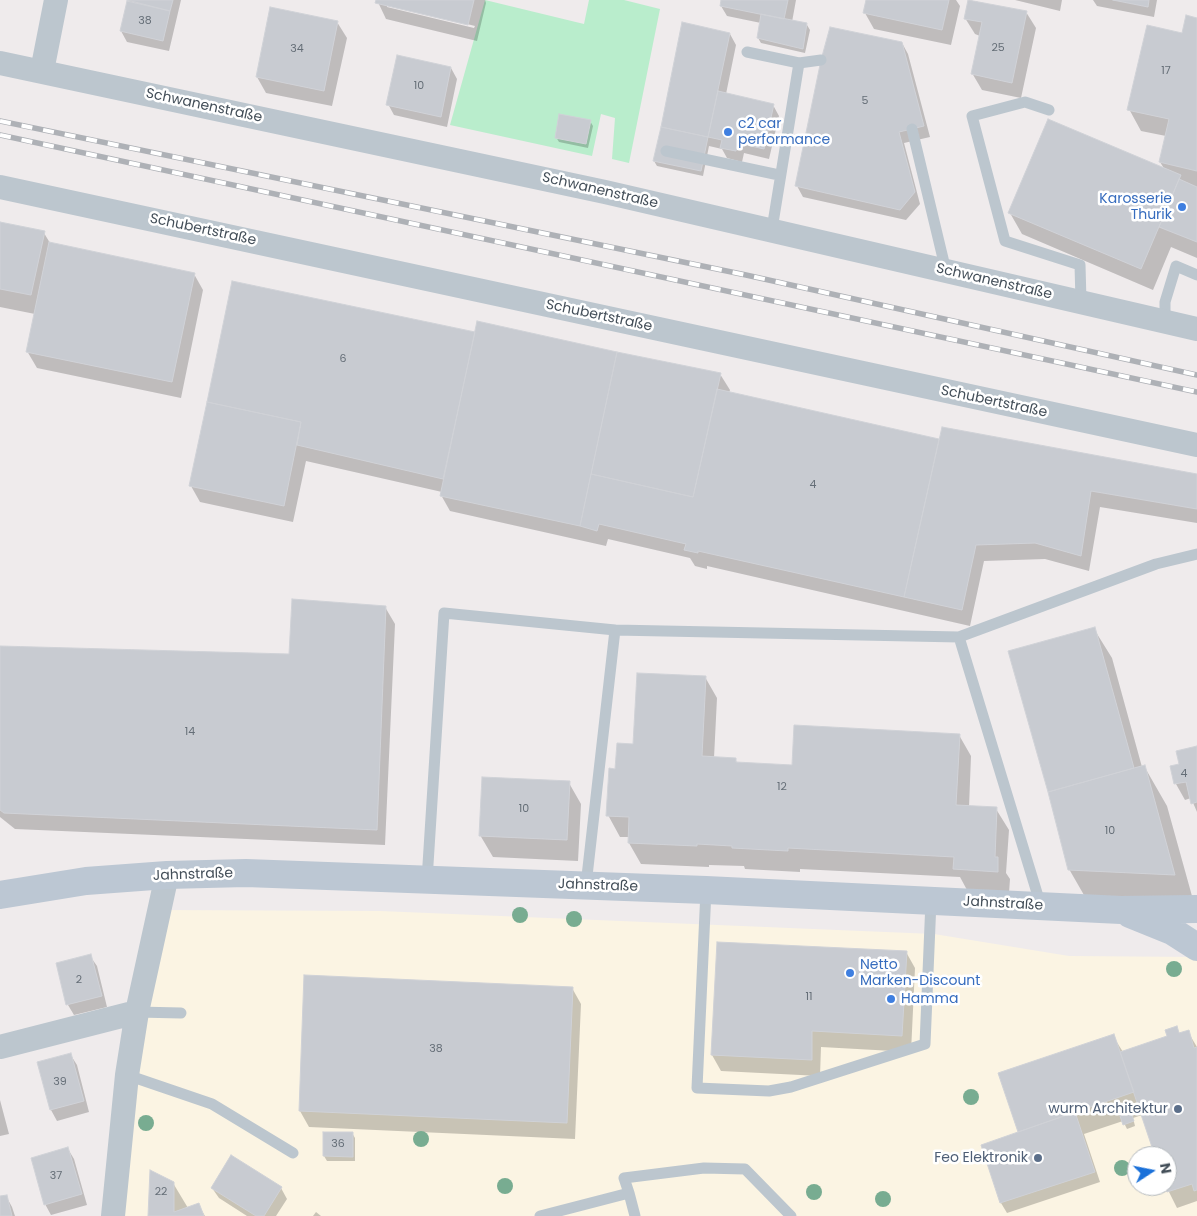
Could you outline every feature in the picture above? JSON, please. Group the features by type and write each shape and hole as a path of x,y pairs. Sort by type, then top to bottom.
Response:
{"main road":[{"name":"Jahnstraße","path":"2,891 86,881 167,875 266,874 706,890 1122,910 1197,908"},
{"path":"1122,910 1172,931 1197,947"}],"street":[{"path":"42,71 56,0"},
{"name":"Schwanenstraße","path":"0,63 772,229 1197,329"},
{"name":"Schubertstraße","path":"0,187 1197,446"},
{"path":"113,1216 127,1076 137,1012 167,875"},
{"path":"0,1047 137,1012"}],"lane":[{"path":"747,52 799,63 821,60"},
{"path":"772,229 779,175 799,63"},
{"path":"1050,110 1025,102 972,116 1005,241 1080,265 1081,301"},
{"path":"912,129 946,271"},
{"path":"666,151 779,175"},
{"path":"1165,322 1165,302 1176,266 1197,275"},
{"path":"427,880 444,613 615,630 959,637 1156,564 1197,554"},
{"path":"586,885 615,630"},
{"path":"959,637 1041,906"},
{"path":"706,890 697,1088 776,1090 895,1051 925,1044 931,901"},
{"path":"137,1012 181,1013"},
{"path":"127,1076 212,1104 293,1153"},
{"path":"635,1216 624,1178 704,1168 745,1169 790,1216"},
{"path":"540,1216 629,1193"}],"shaded area":[{"path":"160,910 380,911 934,934 1069,956 1197,957 1197,1216 113,1216"}],"green space":[{"path":"485,0 584,24 589,0 624,0 660,9 629,163 612,159 615,118 601,114 592,156 450,125"}],"building":[{"path":"127,0 173,0 170,11"},
{"path":"376,0 474,0 468,25 375,3"},
{"path":"721,0 788,0 784,19 720,6"},
{"path":"866,0 949,0 942,30 863,13"},
{"path":"968,0 1027,11 1012,83 971,74 982,22 964,19"},
{"path":"1113,0 1149,0 1148,7"},
{"path":"127,1 170,11 163,41 120,31"},
{"path":"270,7 338,21 324,91 256,77"},
{"path":"761,14 807,23 803,49 757,38"},
{"path":"1186,15 1197,18 1197,171 1159,162 1169,119 1127,110 1147,25 1182,33"},
{"path":"682,22 730,33 708,137 661,127"},
{"path":"830,27 902,42 924,126 899,132 915,192 900,210 795,186 821,60"},
{"path":"397,55 451,67 441,117 386,105"},
{"path":"718,91 774,104 764,149 738,143 736,151 720,148 722,140 708,137"},
{"path":"559,114 591,120 586,144 555,138"},
{"path":"1048,119 1181,175 1141,269 1008,213"},
{"path":"661,127 708,137 701,171 653,161"},
{"name":"Karosserie Thurik","path":"1179,179 1197,187 1197,242 1159,227"},
{"path":"0,222 45,231 31,295 0,289"},
{"path":"49,242 195,273 172,382 26,352"},
{"path":"232,281 475,332 443,479 297,445 301,422 207,402"},
{"path":"477,321 617,352 580,526 440,496"},
{"path":"617,352 721,373 693,497 591,474"},
{"path":"717,389 939,439 904,597 698,551 698,553 684,550 686,544 599,524 597,531 580,526 591,474 693,497"},
{"path":"207,402 301,422 284,506 189,486"},
{"path":"942,427 1197,474 1197,509 1091,491 1081,556 1035,543 976,545 962,610 904,597"},
{"path":"292,599 386,606 377,830 4,813 0,810 0,646 289,654"},
{"path":"1095,627 1134,768 1048,792 1008,651"},
{"path":"637,673 706,676 702,756 736,758 736,762 792,765 794,725 960,734 956,805 997,807 995,857 998,857 998,872 953,869 954,857 788,848 788,851 697,844 697,846 628,843 629,817 606,816 609,768 615,769 617,743 633,744"},
{"path":"1197,746 1197,802 1191,804 1186,782 1174,784 1170,766 1179,764 1176,751"},
{"path":"1145,765 1175,875 1068,870 1048,792"},
{"path":"482,777 570,781 567,840 479,836"},
{"path":"717,942 907,951 902,1036 812,1031 812,1060 711,1055"},
{"path":"91,954 102,996 66,1005 56,963"},
{"path":"304,975 573,987 567,1123 299,1111"},
{"path":"1177,1026 1179,1033 1189,1030 1194,1048 1197,1047 1197,1190 1194,1191 1192,1184 1177,1189 1177,1146 1152,1146 1120,1052 1167,1036 1165,1030"},
{"path":"1114,1034 1134,1092 1018,1132 998,1073"},
{"path":"71,1053 84,1101 50,1110 37,1062"},
{"path":"1129,1107 1134,1121 1123,1125 1118,1110"},
{"name":"Feo Elektronik","path":"1075,1112 1095,1172 1000,1203 981,1145"},
{"path":"323,1132 353,1132 353,1157 323,1156"},
{"path":"68,1147 82,1194 44,1205 31,1158"},
{"path":"231,1155 282,1187 264,1216 256,1216 211,1188"},
{"path":"150,1170 174,1182 174,1212 199,1203 204,1216 148,1216"},
{"path":"7,1195 12,1216 0,1216 0,1196"}],"railway":[{"path":"0,121 746,275 1197,375"},
{"path":"0,135 1197,392"}],"place":[{"name":"c2 car performance","path":"728,132"},
{"name":"Karosserie Thurik","path":"1182,207"},
{"name":"Netto Marken-Discount","path":"850,973"},
{"name":"Hamma","path":"891,999"},
{"name":"wurm Architektur","path":"1178,1109"},
{"name":"Feo Elektronik","path":"1038,1158"}]}
